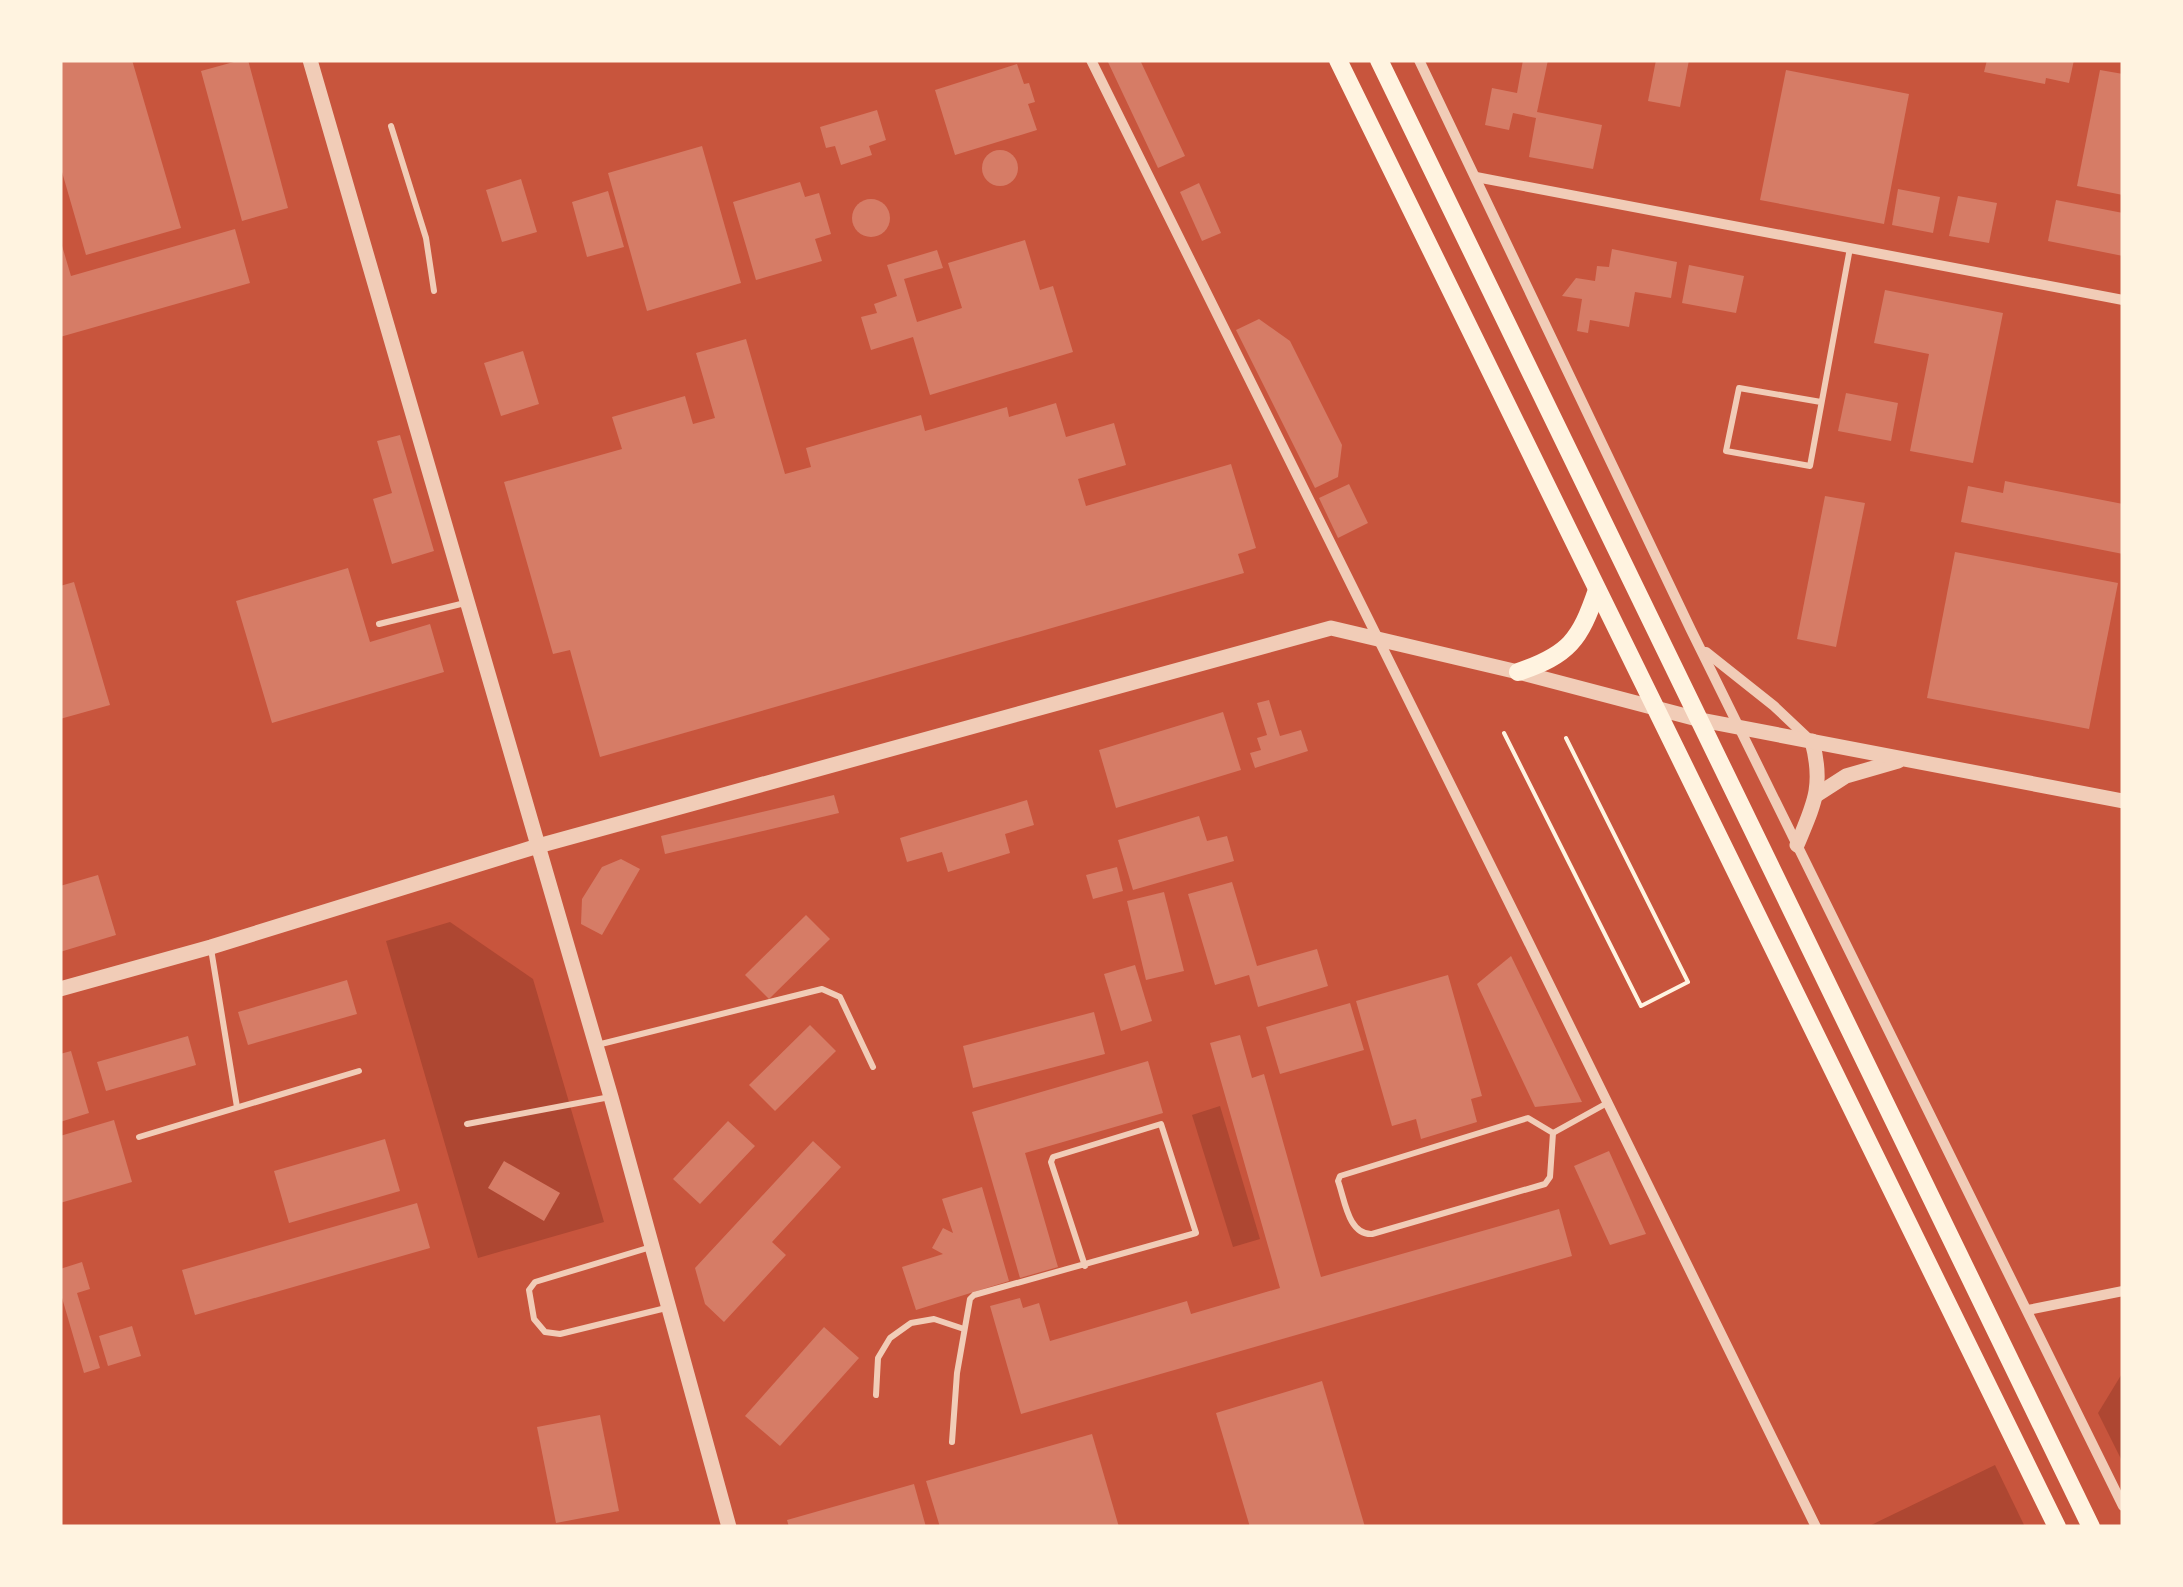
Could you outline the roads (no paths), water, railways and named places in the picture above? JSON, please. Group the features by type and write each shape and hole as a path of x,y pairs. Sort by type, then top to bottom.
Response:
{"main road":[{"path":"1338,60 2057,1527"},
{"path":"1379,60 2091,1527"},
{"path":"1518,672 1550,661 1570,646 1586,624 1597,590"}],"street":[{"path":"310,60 611,1097 729,1527"},
{"path":"1091,60 1375,638 1610,1102 1816,1527"},
{"path":"1418,60 1699,646 2123,1506"},
{"path":"1476,177 2123,300"},
{"path":"60,990 211,948 538,846 1331,628 1701,720 2123,801"},
{"path":"1699,646 1812,741 1819,767 1818,794 1797,846"},
{"path":"1818,794 1846,776 1907,759"},
{"path":"2028,1310 2123,1290"}],"lane":[{"path":"391,126 426,238 434,291"},
{"path":"1821,402 1739,388 1726,451 1810,466 1850,248"},
{"path":"379,624 468,602"},
{"path":"211,948 237,1107"},
{"path":"594,1046 822,989 840,997 873,1067"},
{"path":"138,1137 359,1070"},
{"path":"467,1124 611,1097"},
{"path":"1553,1133 1610,1102"},
{"path":"1522,1119 1532,1120 1553,1133 1550,1177 1535,1189 1372,1234 1355,1230 1338,1181 1340,1176 1522,1119"},
{"path":"952,1442 970,1298 974,1295 1085,1266 1196,1234 1161,1124 1052,1156 1085,1266"},
{"path":"650,1247 535,1282 529,1290 534,1319 545,1332 560,1334 667,1308"},
{"path":"876,1395 878,1358 890,1338 911,1323 934,1318 964,1328"}]}
